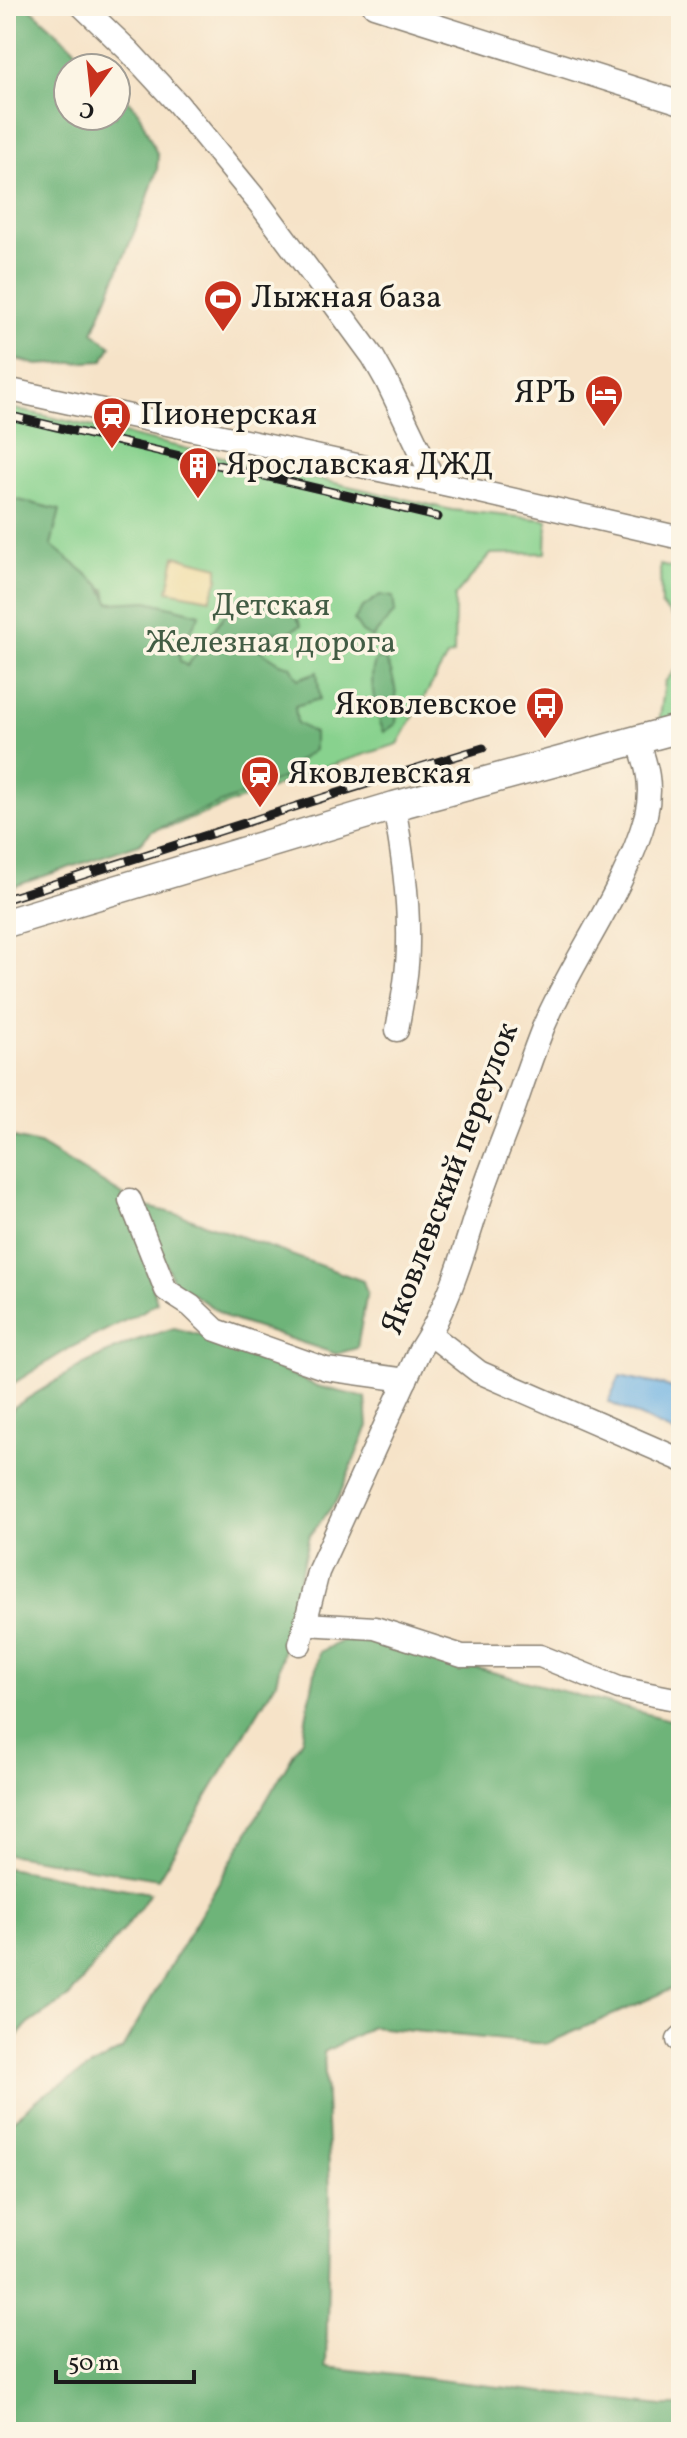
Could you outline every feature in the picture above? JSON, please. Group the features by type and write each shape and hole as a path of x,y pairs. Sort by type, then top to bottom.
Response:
{"main road":[{"path":"6,923 394,806 681,728"}],"street":[{"path":"82,6 178,104 259,203 329,297 373,357 435,482"},
{"path":"374,6 681,103"},
{"path":"6,389 681,538"},
{"name":"Яковлевский переулок","path":"637,738 647,765 650,791 632,859 545,1025 481,1196 467,1245 430,1334 419,1351 318,1572 302,1634 375,1628 462,1656 540,1656 619,1688 681,1698"},
{"path":"394,806 404,862 408,943 397,1030"},
{"path":"130,1200 166,1290 191,1306 216,1330 326,1369 406,1380"},
{"path":"430,1334 479,1372 681,1460"}],"green space":[{"path":"6,6 28,6 78,52 52,52 52,132 132,132 132,104 158,156 157,170 145,206 93,332 111,346 103,361 37,365 6,356"},
{"name":"Детская Железная дорога","path":"6,407 452,510 547,520 546,553 491,554 455,596 454,654 447,657 398,744 328,766 162,828 152,766 105,589 6,557"},
{"path":"6,497 60,510 51,545 100,585 110,603 147,601 200,614 179,651 180,661 187,666 235,601 265,597 291,606 301,625 287,633 274,632 260,650 291,666 298,679 317,672 320,699 295,706 297,723 314,733 314,750 297,762 291,775 152,831 139,844 6,889"},
{"path":"660,565 681,570 681,625 661,605"},
{"path":"380,595 393,597 395,612 372,638 362,632 354,620 362,608"},
{"path":"384,658 394,681 397,708 396,724 384,732 378,716 372,676 376,660"},
{"path":"681,663 681,718 659,724 665,682"},
{"path":"6,1136 39,1144 123,1195 157,1302 70,1348 6,1388"},
{"path":"143,1206 181,1215 363,1281 367,1293 357,1348 336,1354 230,1319 173,1281"},
{"path":"174,1328 204,1336 317,1386 366,1398 368,1426 338,1499 309,1536 276,1682 158,1879 6,1854 6,1423 14,1407 82,1365 131,1342"},
{"path":"354,1635 681,1723 681,1985 546,2044 372,2027 324,2052 330,2191 326,2367 681,2406 681,2432 6,2432 6,2125 43,2095 122,2049 302,1739 319,1652"},
{"path":"6,1868 150,1893 70,1996 26,2026 6,2049"}],"sand":[{"path":"175,556 218,567 218,579 210,599 168,591"}],"water":[{"path":"620,1376 681,1392 681,1436 608,1402"}],"railway":[{"path":"6,415 438,517"},
{"path":"6,899 483,748"}],"place":[{"name":"Лыжная база","path":"223,333"},
{"name":"ЯРЪ","path":"604,428"},
{"name":"Пионерская","path":"112,450"},
{"name":"Ярославская ДЖД","path":"198,500"},
{"name":"Яковлевское","path":"545,740"},
{"name":"Яковлевская","path":"260,809"}]}
